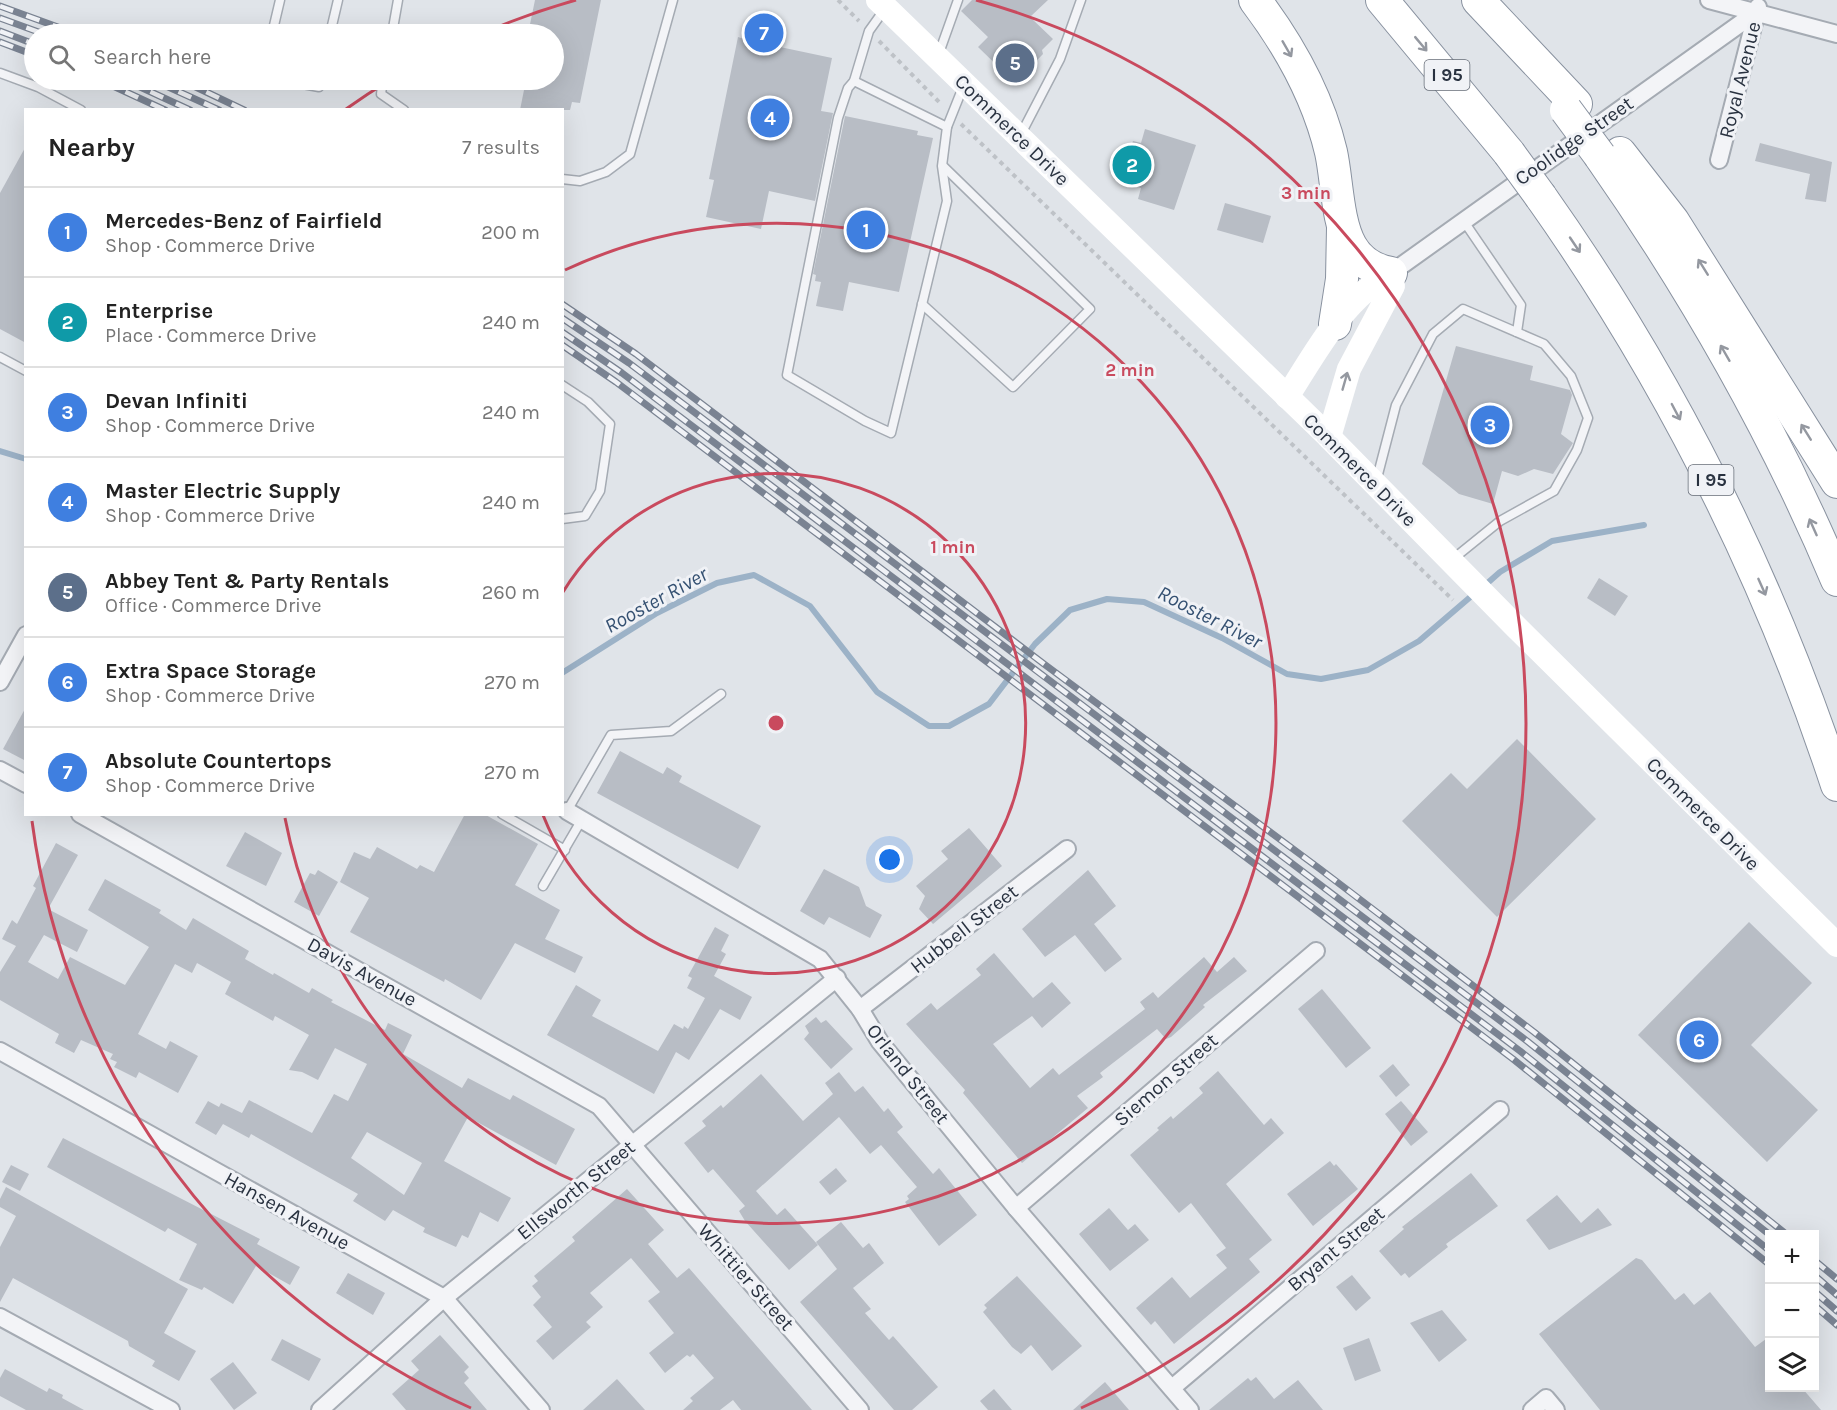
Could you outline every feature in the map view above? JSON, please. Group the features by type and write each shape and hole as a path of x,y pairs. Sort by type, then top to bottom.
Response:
{"highway":[{"path":"1255,0 1288,49 1320,116 1330,149 1346,236 1359,257 1378,271 1391,273"},
{"name":"I 95","path":"1382,0 1509,153 1541,197 1635,340 1706,469 1768,599 1837,785"},
{"path":"1477,0 1606,150 1673,220 1837,482"},
{"path":"1606,150 1652,233 1730,361 1799,494 1837,580"},
{"path":"1335,324 1344,256 1342,212"}],"main road":[{"name":"Commerce Drive","path":"882,4 1329,437 1494,606 1837,945"},
{"name":"Coolidge Street","path":"1287,397 1335,324 1373,283 1391,273"},
{"path":"1329,437 1349,369 1393,286 1391,273"}],"street":[{"path":"1710,0 1759,5 1837,34"},
{"name":"Royal Avenue","path":"1719,160 1759,5"},
{"name":"Coolidge Street","path":"1391,273 1759,5"},
{"path":"0,682 24,639"},
{"path":"0,770 24,783"},
{"name":"Orland Street","path":"567,811 820,959 860,1009 880,1042 1016,1208 1190,1410"},
{"name":"Davis Avenue","path":"84,816 599,1106 632,1144"},
{"name":"Hubbell Street","path":"860,1009 1067,849"},
{"name":"Siemon Street","path":"1016,1208 1316,951"},
{"name":"Ellsworth Street","path":"320,1410 444,1298 837,978"},
{"name":"Hansen Avenue","path":"0,1051 444,1298 541,1410"},
{"name":"Bryant Street","path":"1172,1388 1500,1110"},
{"name":"Whittier Street","path":"632,1144 860,1410"},
{"path":"0,1317 171,1410"},
{"path":"1532,1410 1551,1404"}],"lane":[{"path":"274,24 280,0"},
{"path":"332,24 338,0"},
{"path":"394,24 398,0"},
{"path":"564,179 580,181 606,172 630,154 673,0"},
{"path":"938,58 958,0"},
{"path":"1019,136 1051,80 1081,0"},
{"path":"882,4 869,31 855,81 848,88 838,118 787,375 865,421 891,433 947,201 942,166 947,127 964,84"},
{"path":"0,73 24,82"},
{"path":"855,81 947,127"},
{"path":"44,90 77,108"},
{"path":"382,90 381,94 401,108"},
{"path":"922,304 1012,387 1090,309 942,166"},
{"path":"1463,220 1521,305 1517,332"},
{"path":"1375,485 1396,405 1433,334 1463,309 1544,344 1571,376 1588,418 1577,450 1554,491 1500,521 1456,567"},
{"path":"0,357 24,370"},
{"path":"564,386 588,402 610,424 600,491 585,516 564,519"},
{"path":"567,811 611,735 671,731 720,694"},
{"path":"506,816 565,850"},
{"path":"543,886 581,821"}],"path":[{"path":"838,0 953,116 1453,600"}],"building":[{"path":"535,0 601,0 580,103 572,102 570,110 520,108 524,90 564,90 564,24 530,24"},
{"path":"972,0 1048,0 1030,17 1053,39 1042,50 1043,54 1015,83 978,47 988,37 961,11"},
{"path":"748,20 785,28 780,47 832,58 821,111 833,113 815,201 769,191 761,229 706,217 714,180 709,179 738,37 744,39"},
{"path":"845,116 918,131 917,135 933,138 899,292 849,282 843,311 816,306 821,282 815,281 816,275 813,274"},
{"path":"1145,129 1196,145 1174,210 1138,199 1141,188 1114,179 1124,146 1131,146 1133,141 1141,143"},
{"path":"1760,143 1832,162 1826,202 1805,199 1810,174 1755,161"},
{"path":"24,150 24,342 0,329 0,193"},
{"path":"1225,203 1271,216 1263,243 1217,230"},
{"path":"1456,346 1533,366 1530,380 1570,390 1572,395 1561,434 1573,443 1553,474 1534,469 1518,476 1502,471 1493,504 1459,494 1422,464"},
{"path":"1599,578 1628,596 1615,616 1587,598"},
{"path":"24,711 24,760 3,749"},
{"path":"1517,739 1596,819 1497,917 1402,821 1451,773 1467,789"},
{"path":"620,751 663,774 667,767 682,776 679,782 761,826 738,869 597,793"},
{"path":"464,816 488,816 538,844 515,885 560,910 545,939 583,957 575,973 515,943 481,1000 445,979 444,982 350,932 369,898 340,882 354,852 370,859 377,847 417,869 420,865 434,872"},
{"path":"969,828 1002,866 933,924 919,909 925,896 916,886 948,859 941,851"},
{"path":"245,832 282,853 266,886 226,866"},
{"path":"56,843 78,855 48,909 88,930 77,952 44,935 28,962 58,979 70,957 125,985 149,947 88,910 105,879 161,910 159,913 186,930 193,918 249,951 245,959 273,975 274,973 309,993 312,988 333,1000 331,1002 385,1030 388,1023 412,1035 403,1054 462,1088 468,1078 510,1100 513,1095 575,1129 556,1165 468,1117 444,1161 511,1198 498,1222 480,1212 468,1238 462,1235 456,1247 423,1232 425,1228 393,1210 385,1221 353,1201 358,1194 251,1134 249,1138 223,1124 216,1135 195,1123 208,1101 219,1107 221,1103 242,1113 249,1100 312,1133 334,1094 348,1101 367,1064 335,1048 318,1080 302,1072 289,1070 309,1035 275,1016 273,1021 225,994 231,982 197,963 192,973 175,964 138,1034 166,1049 170,1041 198,1056 178,1093 139,1072 136,1078 114,1067 117,1062 110,1059 113,1054 81,1040 74,1053 55,1043 59,1034 0,1000 0,972 16,946 2,939 12,920 17,924 36,888 33,886","holes":["367,1132 422,1163 404,1195 351,1158"]},
{"path":"824,869 859,887 866,906 882,915 870,938 829,917 824,925 800,911"},
{"path":"318,870 338,882 319,916 294,902 310,873 315,875"},
{"path":"1088,870 1116,906 1094,924 1122,959 1105,972 1075,935 1045,957 1022,929"},
{"path":"1749,922 1812,983 1751,1045 1818,1110 1767,1162 1638,1035"},
{"path":"715,927 729,935 721,951 726,954 714,976 752,997 740,1020 720,1009 689,1060 676,1052 654,1094 547,1035 576,985 601,1000 592,1016 658,1051 674,1024 688,1029 705,998 687,988 692,978 688,976"},
{"path":"994,953 1033,998 1052,982 1071,1003 1042,1028 1032,1016 993,1044 1030,1088 1053,1068 1059,1075 1145,1009 1140,1002 1153,992 1158,998 1204,957 1217,972 1234,957 1247,971 1203,1005 1205,1007 1171,1037 1166,1039 1157,1029 1100,1073 1103,1077 1077,1096 1088,1108 1022,1163 963,1093 965,1090 906,1024 931,1003 937,1010 981,975 976,969"},
{"path":"1322,989 1371,1048 1346,1068 1298,1009"},
{"path":"816,1017 821,1023 826,1020 853,1049 831,1069 804,1039 809,1033 805,1026"},
{"path":"1393,1064 1410,1085 1396,1097 1379,1076"},
{"path":"1218,1071 1264,1125 1271,1118 1284,1133 1226,1184 1272,1240 1249,1259 1260,1272 1174,1344 1155,1321 1151,1325 1136,1308 1172,1277 1190,1298 1227,1268 1216,1255 1226,1248 1191,1203 1179,1213 1130,1155 1159,1130 1157,1128 1171,1116 1173,1119 1203,1093 1199,1088"},
{"path":"839,1072 855,1092 863,1086 884,1112 888,1108 903,1127 897,1132 933,1174 939,1168 977,1215 939,1246 905,1202 909,1199 907,1196 917,1187 881,1145 870,1154 839,1117 756,1191 777,1215 785,1208 818,1245 789,1270 745,1221 739,1211 745,1206 713,1169 708,1173 684,1143 706,1126 702,1121 721,1105 723,1108 761,1074 803,1121 833,1094 825,1083"},
{"path":"1401,1101 1428,1132 1411,1146 1385,1114"},
{"path":"63,1138 260,1239 257,1244 300,1267 290,1285 256,1266 233,1304 204,1287 202,1290 179,1280 197,1244 168,1228 165,1232 47,1167"},
{"path":"1330,1161 1334,1166 1336,1164 1358,1189 1313,1226 1287,1194"},
{"path":"11,1165 29,1174 20,1191 2,1182"},
{"path":"836,1168 847,1181 830,1195 819,1182"},
{"path":"1471,1173 1498,1206 1446,1244 1448,1247 1409,1278 1405,1273 1401,1276 1379,1251 1404,1229 1402,1227"},
{"path":"6,1187 188,1289 164,1333 196,1351 179,1381 152,1366 155,1361 129,1346 128,1341 13,1278 0,1302 0,1247 16,1216 0,1207 0,1199"},
{"path":"627,1189 664,1230 648,1244 677,1278 689,1268 812,1410 741,1410 733,1400 720,1410 683,1410 693,1401 690,1398 714,1378 693,1354 690,1357 687,1355 665,1373 649,1353 674,1333 648,1301 660,1292 631,1258 590,1293 603,1307 586,1322 591,1327 553,1360 536,1341 552,1327 533,1305 541,1297 532,1286 538,1281 534,1276 575,1241 572,1237"},
{"path":"1557,1195 1581,1223 1598,1208 1612,1225 1549,1250 1526,1220"},
{"path":"1109,1208 1128,1230 1135,1224 1149,1240 1110,1271 1079,1234"},
{"path":"841,1222 863,1248 869,1243 884,1263 853,1288 871,1309 865,1313 889,1340 893,1336 938,1387 912,1410 894,1410 800,1302 837,1269 816,1242"},
{"path":"1636,1258 1642,1260 1675,1300 1684,1293 1694,1305 1710,1292 1755,1347 1765,1340 1765,1392 1805,1392 1821,1410 1600,1410 1539,1334"},
{"path":"348,1273 385,1293 373,1315 336,1293"},
{"path":"1352,1275 1371,1298 1356,1311 1336,1287"},
{"path":"1017,1276 1082,1346 1052,1371 1031,1345 1021,1354 1012,1347 983,1312 987,1308 984,1305"},
{"path":"1442,1310 1467,1340 1439,1362 1410,1323"},
{"path":"440,1335 469,1367 464,1372 469,1378 464,1383 487,1410 406,1410 392,1394 419,1370 411,1361"},
{"path":"1369,1338 1381,1371 1355,1381 1343,1348"},
{"path":"282,1339 321,1359 309,1381 271,1360"},
{"path":"233,1362 257,1393 234,1410 210,1379"},
{"path":"5,1369 47,1392 49,1388 63,1395 62,1398 84,1410 26,1410 0,1396 0,1378"},
{"path":"1256,1377 1274,1399 1298,1380 1323,1410 1209,1410 1248,1378 1251,1381"},
{"path":"617,1379 645,1410 583,1410"},
{"path":"1105,1382 1129,1410 1073,1410"},
{"path":"994,1389 1012,1410 988,1410 980,1401"}],"waterway":[{"name":"Rooster River","path":"0,451 24,458"},
{"name":"Rooster River","path":"1483,587 1500,572 1552,541 1644,525"},
{"name":"Rooster River","path":"564,672 657,613 717,583 754,575 810,606 877,692 929,726 949,726 989,704 1035,644 1070,610 1107,599 1144,602 1222,638 1287,674 1321,679 1368,670 1419,641 1475,593"}],"railway":[{"path":"0,6 50,24"},
{"path":"0,18 24,27"},
{"path":"0,31 24,40"},
{"path":"0,42 24,51"},
{"path":"122,90 161,108"},
{"path":"147,90 186,108"},
{"path":"175,90 215,108"},
{"path":"202,90 240,108"},
{"path":"564,305 636,354 1044,664 1320,869 1534,1032 1781,1230"},
{"path":"564,319 629,363 1527,1041 1765,1231"},
{"path":"564,333 622,373 1520,1051 1765,1247"},
{"path":"564,346 616,382 1513,1059 1765,1261"},
{"path":"1819,1264 1837,1279"},
{"path":"1819,1279 1837,1295"},
{"path":"1819,1295 1837,1311"},
{"path":"1819,1309 1837,1325"}],"place":[{"name":"Absolute Countertops","path":"764,33"},
{"name":"Abbey Tent & Party Rentals","path":"1015,63"},
{"name":"Master Electric Supply","path":"770,118"},
{"name":"Enterprise","path":"1132,165"},
{"name":"Mercedes-Benz of Fairfield","path":"866,230"},
{"name":"Devan Infiniti","path":"1490,425"},
{"name":"Extra Space Storage","path":"1699,1040"}]}
